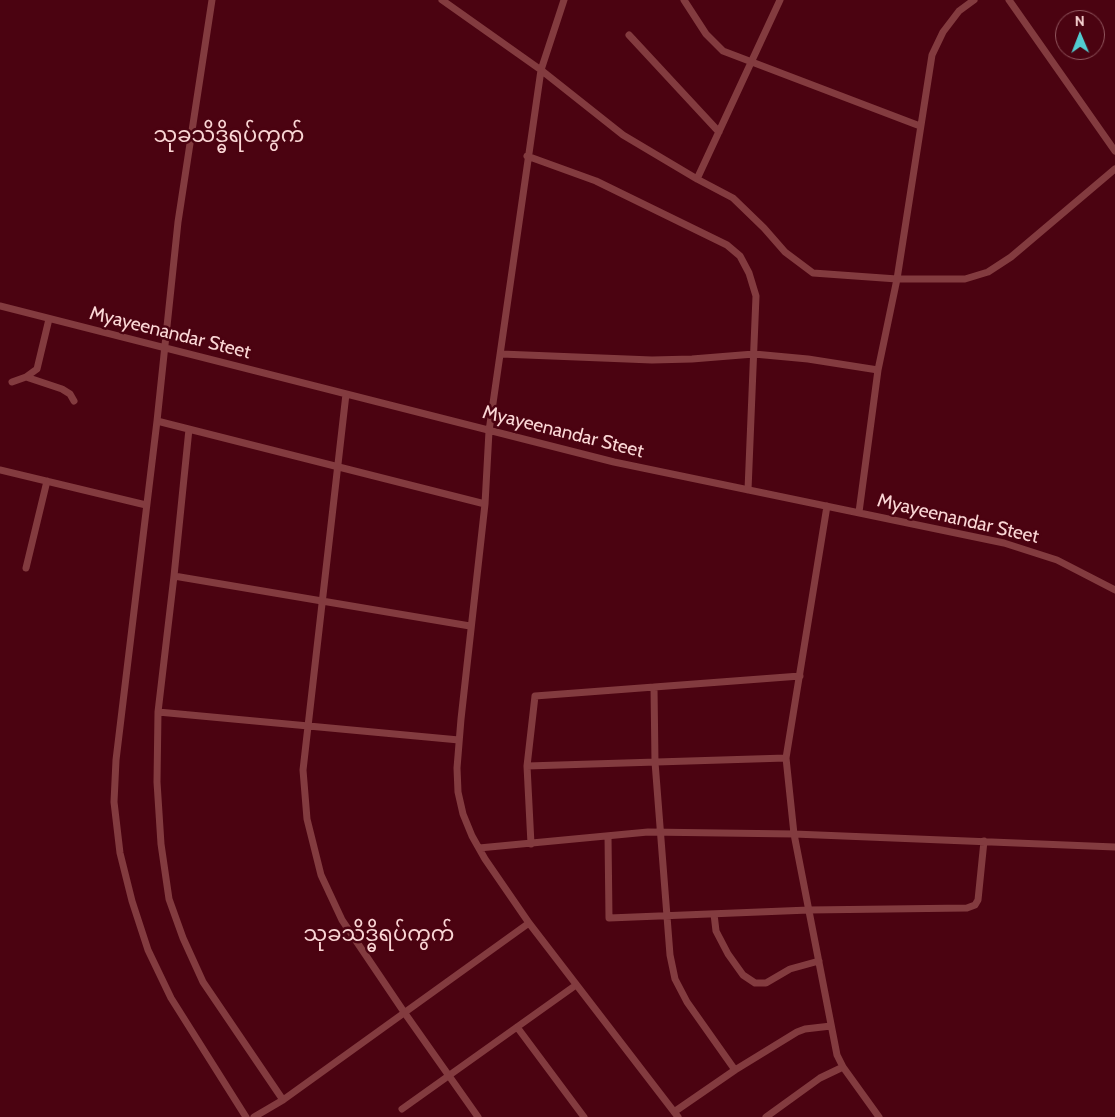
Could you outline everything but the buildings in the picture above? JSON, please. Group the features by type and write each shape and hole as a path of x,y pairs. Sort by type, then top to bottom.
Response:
{"street":[{"path":"212,0 178,222 157,421 116,760 114,802 120,852 132,901 148,950 171,998 246,1117"},
{"path":"442,0 541,70 623,135 733,198 764,228 785,252 813,273 897,279 965,279 988,272 1011,257 1115,169"},
{"path":"564,0 541,70 527,156 489,431 484,504 459,740 458,792 463,814 479,848 529,923 676,1114 735,1070 797,1032 805,1029 831,1026"},
{"path":"684,0 706,34 723,50 920,126"},
{"path":"697,179 780,0"},
{"path":"859,512 878,370 897,279 932,54 943,32 959,11 974,0"},
{"path":"1009,0 1115,151"},
{"path":"629,35 719,132"},
{"path":"527,156 596,181 727,245 740,256 749,273 756,296 748,490"},
{"name":"Myayeenandar Steet","path":"0,306 614,462 1004,544 1057,560 1115,590"},
{"path":"12,382 26,377 37,369 49,319"},
{"path":"501,354 692,360 754,354 808,359 878,370"},
{"path":"26,377 62,389 70,394 74,401"},
{"path":"346,394 308,726 304,770 307,819 321,875 342,920 478,1117"},
{"path":"157,421 484,504"},
{"path":"189,429 158,712 157,782 161,844 169,898 183,938 204,982 282,1100"},
{"path":"0,470 146,504"},
{"path":"26,568 47,481"},
{"path":"828,506 786,758 794,834 837,1055 843,1067 879,1117"},
{"path":"174,576 470,626"},
{"path":"531,844 528,766 535,696 800,676"},
{"path":"654,687 655,762 662,832 666,916 670,955 675,979 687,1002 735,1070"},
{"path":"158,712 459,740"},
{"path":"528,766 786,758"},
{"path":"479,848 662,832 794,834 1115,847"},
{"path":"608,836 609,918 809,910 958,908 975,905 978,900 984,842"},
{"path":"714,914 716,931 728,954 743,975 755,983 766,983 790,968 819,961"},
{"path":"254,1117 282,1100 529,923"},
{"path":"402,1109 576,985"},
{"path":"517,1027 582,1116"},
{"path":"766,1117 820,1078 843,1067"}],"district":[{"name":"သုခသိဒ္ဓိရပ်ကွက်","path":"229,136"},
{"name":"သုခသိဒ္ဓိရပ်ကွက်","path":"379,935"}]}
